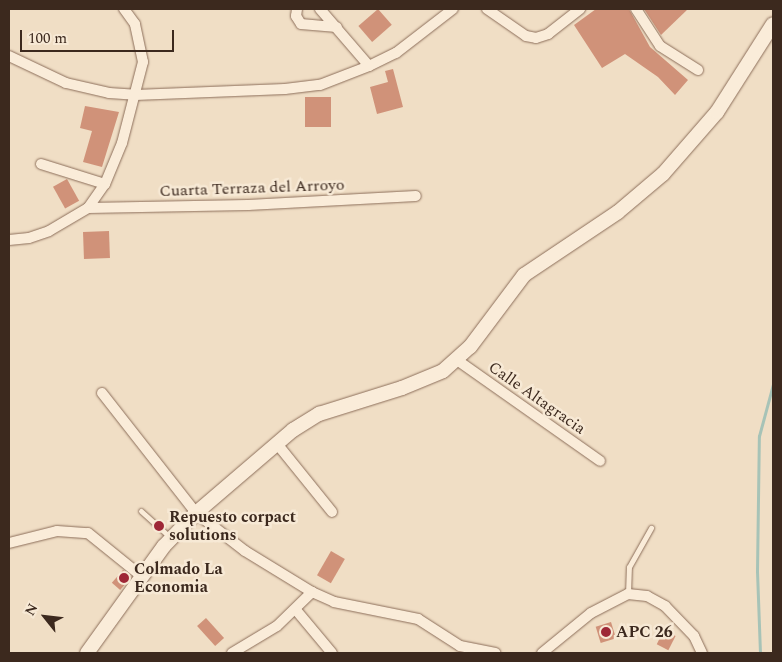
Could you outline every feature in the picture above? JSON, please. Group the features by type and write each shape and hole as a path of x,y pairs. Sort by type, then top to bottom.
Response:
{"main road":[{"path":"87,653 140,575 171,539 196,513 278,444 319,414 429,378 457,360 524,275 644,192 680,157 730,94 773,24"}],"street":[{"path":"9,240 28,238 49,231 88,208 105,184 122,143 143,62 135,24 124,9"},
{"path":"297,9 296,16 301,24 336,27"},
{"path":"320,9 369,66"},
{"path":"9,56 66,84 135,95 320,85 369,66 396,52 453,9"},
{"path":"487,9 526,36 536,38 548,34 580,9"},
{"path":"636,9 660,46 698,70"},
{"path":"41,164 105,184"},
{"name":"Cuarta Terraza del Arroyo","path":"88,208 248,205 416,196"},
{"name":"Calle Altagracia","path":"457,360 600,461"},
{"path":"102,393 196,513 245,551 312,592 338,603 418,618 460,650 495,653"},
{"path":"278,444 332,512"},
{"path":"9,543 57,531 88,533 140,575"},
{"path":"232,653 296,610 312,592"},
{"path":"542,653 591,613 628,594 647,596 665,606 694,636 702,653"},
{"path":"296,610 332,653"}],"lane":[{"path":"141,511 171,539"},
{"path":"628,594 629,567 651,528"}],"building":[{"path":"378,9 392,25 372,42 358,26"},
{"path":"596,9 629,9 650,47 688,80 675,95 658,77 625,54 602,68 574,25"},
{"path":"644,9 688,9 661,35"},
{"path":"393,69 403,107 377,114 370,87 388,82 385,71"},
{"path":"305,97 331,97 331,127 305,127"},
{"path":"85,106 119,112 102,167 83,162 92,131 80,128"},
{"path":"67,179 79,201 65,209 53,187"},
{"path":"109,231 110,258 84,259 83,232"},
{"path":"331,551 345,559 331,583 317,575"},
{"name":"Colmado La Economia","path":"123,570 131,577 120,590 112,583"},
{"path":"206,618 224,638 215,646 197,626"},
{"name":"APC 26","path":"611,622 616,638 601,643 596,627"},
{"path":"664,630 676,636 668,650 657,644"}],"waterway":[{"path":"760,653 757,571 759,436 773,384"}],"place":[{"name":"Repuesto corpact solutions","path":"159,526"},
{"name":"Colmado La Economia","path":"124,578"},
{"name":"APC 26","path":"606,632"}]}
